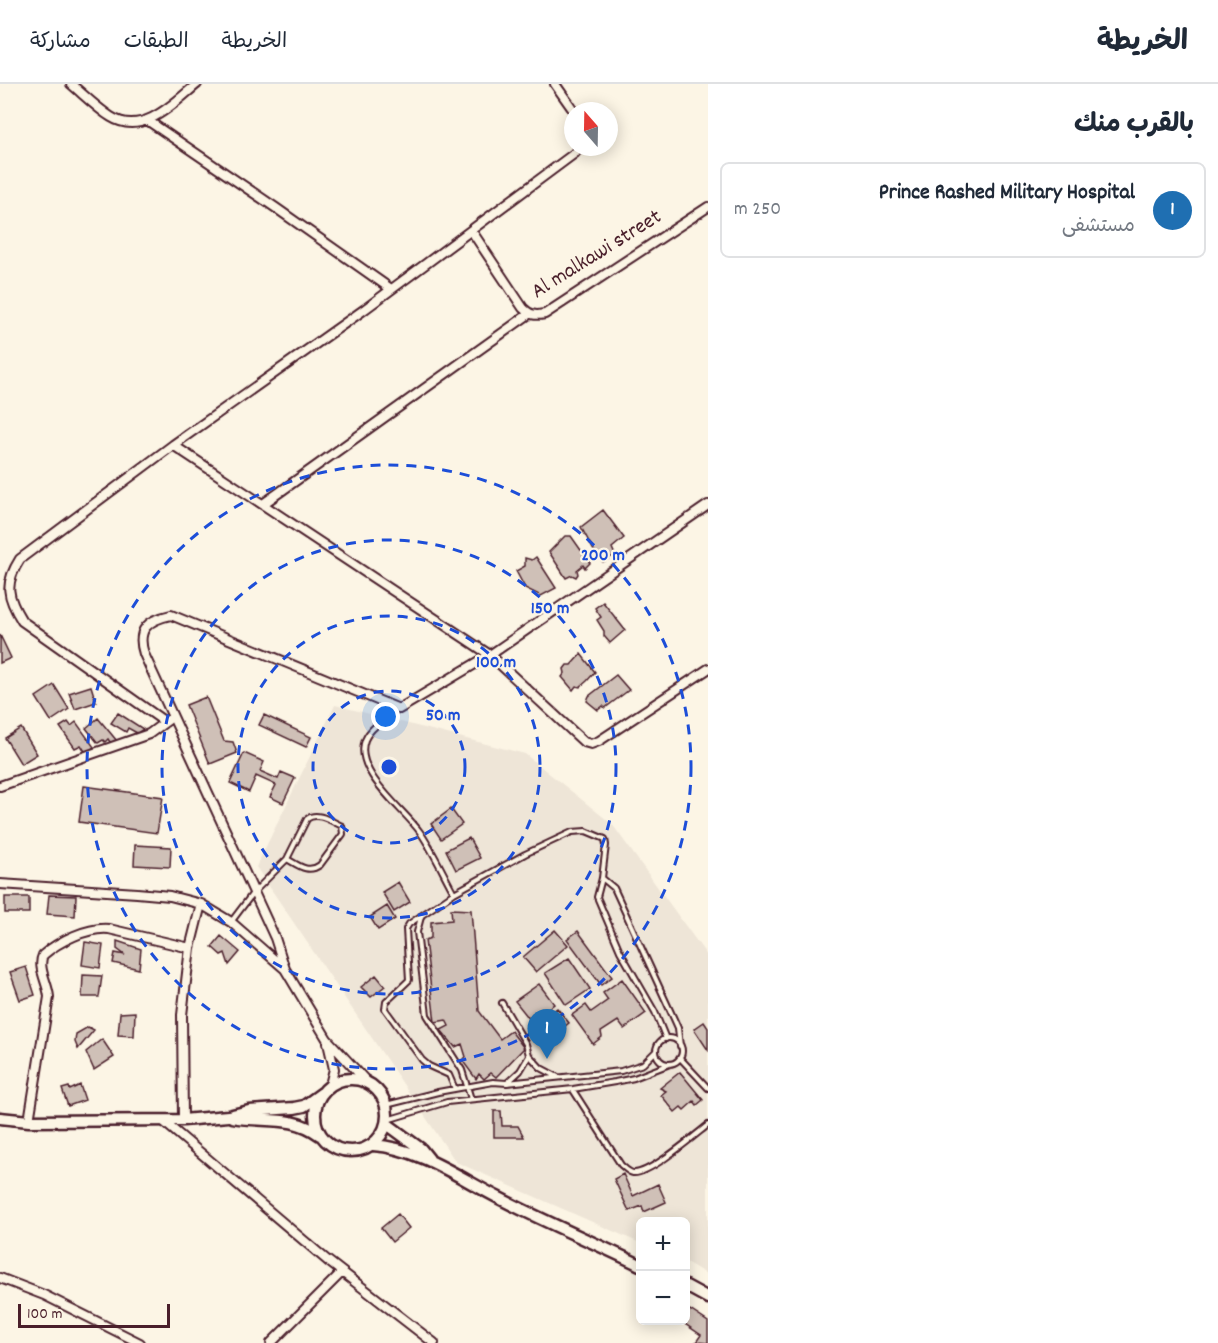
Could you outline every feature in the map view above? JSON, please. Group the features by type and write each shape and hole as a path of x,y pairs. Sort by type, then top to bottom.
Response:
{"street":[{"path":"71,84 113,118 131,123 158,115 197,84"},
{"path":"555,84 568,102"},
{"path":"147,120 391,290"},
{"path":"165,722 22,621 13,607 8,590 11,572 20,560 173,445 391,290 571,156"},
{"name":"Al malkawi street","path":"471,230 529,314 536,316 545,314 708,207"},
{"path":"263,504 529,314"},
{"path":"173,445 489,655 584,742 591,744 599,741 708,669"},
{"path":"228,1116 248,1120 290,1120 301,1124 339,1150 351,1152 362,1150 373,1144 382,1135 387,1122 386,1105 382,1095 327,1039 285,969 274,938 140,642 148,623 171,615 399,709 489,655 708,505"},
{"path":"0,786 149,734 172,717"},
{"path":"0,884 137,893 201,904 231,922 285,969"},
{"path":"183,1120 182,1015 190,948 201,904"},
{"path":"29,1121 49,997 40,965 43,956 80,934 96,928 110,929 190,948"},
{"path":"320,1136 315,1125 316,1103 326,1089 334,1069 327,1039"},
{"path":"0,1118 29,1121 163,1121 228,1116 249,1111 304,1106 326,1089 348,1079 366,1081"},
{"path":"163,1121 342,1272 434,1343"},
{"path":"387,1122 421,1149 429,1159"},
{"path":"373,1144 396,1148 429,1159 500,1198 636,1263"},
{"path":"272,1343 342,1272"},
{"path":"0,1278 44,1295 140,1343"},
{"path":"690,1288 708,1298"}],"lane":[{"path":"399,709 373,728 365,741 363,753 375,780 420,831 454,893"},
{"path":"231,922 253,893 287,859 307,819 317,815 342,826 342,834 320,866 315,869 307,870 287,859"},
{"path":"455,1089 449,1075 429,1066 422,1060 385,1005 409,980 406,929 412,921 454,893 525,854 572,832 586,831 605,839 602,878 597,897 620,951 655,1012 666,1039"},
{"path":"602,878 614,888 678,1028 680,1058 708,1088"},
{"path":"421,917 417,932 427,1014 462,1070 471,1099"},
{"path":"502,1003 530,1055 540,1068 559,1078"},
{"path":"386,1105 493,1082 507,1083 559,1078 633,1068 643,1064 656,1051 659,1043 666,1039 674,1040 680,1046"},
{"path":"656,1051 662,1062 670,1064"},
{"path":"507,1083 520,1071 530,1055"},
{"path":"387,1122 438,1104 573,1089 634,1078 680,1058"},
{"path":"573,1089 621,1165 630,1173 641,1173 676,1151 708,1125"}],"shaded area":[{"path":"335,705 525,754 612,824 708,957 708,1275 690,1264 690,1217 636,1217 636,1241 456,1162 256,867"}],"building":[{"path":"603,510 624,538 612,548 615,555 603,562 581,527"},
{"path":"565,536 571,536 590,563 585,568 583,565 577,570 576,577 572,575 566,578 549,552"},
{"path":"536,557 556,588 541,596 525,588 516,571 525,566 525,558 532,560"},
{"path":"603,602 625,630 610,643 597,620 601,617 595,608"},
{"path":"0,635 11,658 0,663"},
{"path":"581,654 595,672 580,687 576,686 573,690 562,677 567,665 571,665"},
{"path":"616,675 629,690 605,708 603,706 598,710 587,701 589,696"},
{"path":"54,685 69,709 51,721 36,697"},
{"path":"91,686 96,702 75,709 69,693"},
{"path":"206,697 224,741 233,742 237,753 210,764 186,705"},
{"path":"118,713 143,729 137,733 128,728 126,732 111,723"},
{"path":"264,715 311,737 306,747 259,725"},
{"path":"98,718 117,741 112,745 108,739 98,743 86,728"},
{"path":"68,722 71,726 76,722 94,747 86,753 81,745 75,748 60,727"},
{"path":"21,728 37,754 21,764 5,738"},
{"path":"244,753 264,762 260,771 278,779 281,772 295,778 283,803 270,797 276,785 256,776 249,792 230,783"},
{"path":"84,786 163,797 157,833 79,822"},
{"path":"451,809 462,824 441,839 431,824"},
{"path":"469,838 480,858 456,870 446,850"},
{"path":"135,845 171,847 170,867 134,865"},
{"path":"398,882 410,902 394,912 382,892"},
{"path":"49,895 76,896 75,916 47,914"},
{"path":"5,897 29,897 29,913 5,913"},
{"path":"387,906 395,919 378,930 370,917"},
{"path":"451,909 471,910 479,1011 500,1039 511,1031 524,1048 496,1077 491,1073 484,1079 479,1074 476,1079 462,1060 466,1057 462,1044 455,1047 441,1030 449,1026 446,1020 435,1022 425,940 431,938 431,922 452,920"},
{"path":"555,930 568,945 536,972 523,957"},
{"path":"578,931 612,977 601,985 567,939"},
{"path":"221,936 240,952 229,965 225,953 221,955 212,947"},
{"path":"117,941 141,949 139,969 113,963 115,953 125,955 117,949"},
{"path":"85,942 103,945 100,968 82,965"},
{"path":"569,958 590,989 566,1005 545,973"},
{"path":"26,967 35,995 20,1000 10,972"},
{"path":"83,975 102,976 99,997 82,997"},
{"path":"376,975 385,986 371,997 361,987"},
{"path":"622,979 646,1013 624,1029 618,1021 601,1032 602,1037 593,1044 572,1015 586,1005 591,1012 608,1000 603,993"},
{"path":"539,984 554,1004 531,1021 515,1001"},
{"path":"557,1008 569,1023 546,1041 534,1027"},
{"path":"135,1012 134,1036 118,1035 120,1013"},
{"path":"704,1022 708,1028 708,1050 694,1029"},
{"path":"88,1027 94,1030 78,1049 75,1042 76,1034"},
{"path":"102,1039 114,1057 94,1070 86,1052"},
{"path":"680,1072 703,1100 697,1105 694,1101 684,1110 681,1107 675,1112 661,1095 666,1091 660,1088"},
{"path":"80,1085 85,1100 68,1106 62,1089 69,1087 70,1090"},
{"path":"494,1111 501,1111 502,1126 518,1126 524,1137 494,1137"},
{"path":"623,1174 633,1196 658,1184 666,1202 644,1212 642,1206 629,1211 614,1179"},
{"path":"398,1214 409,1228 392,1242 381,1228"},
{"path":"690,1310 708,1322 708,1343 696,1342 701,1335 686,1325 690,1325"}],"place":[{"name":"Prince Rashed Military Hospital","path":"547,1059"}]}
